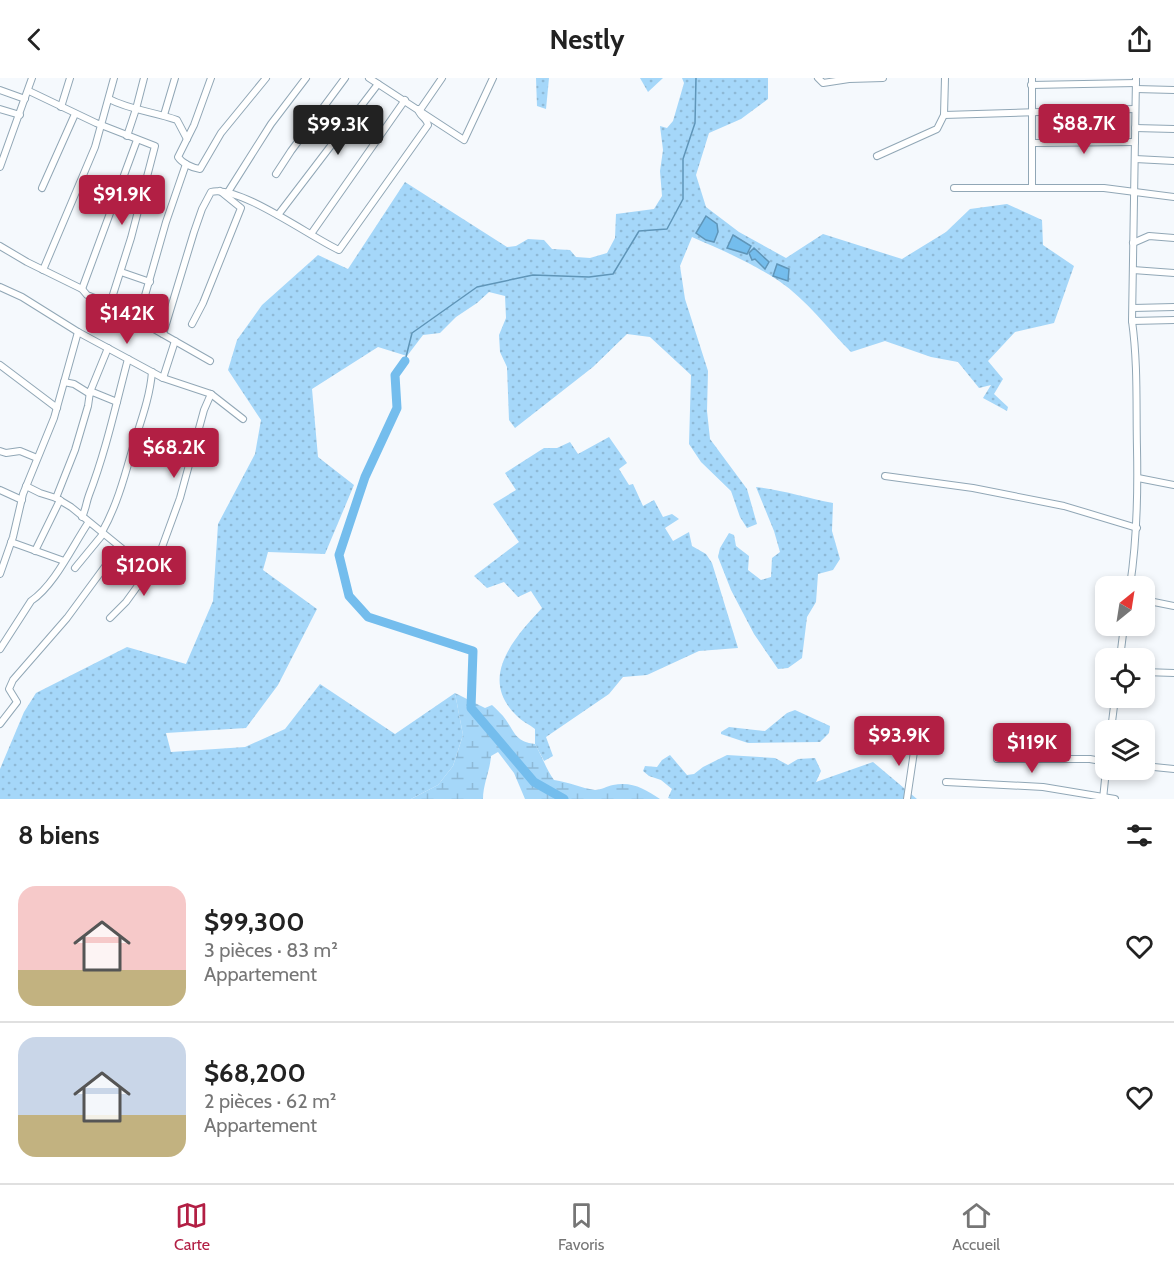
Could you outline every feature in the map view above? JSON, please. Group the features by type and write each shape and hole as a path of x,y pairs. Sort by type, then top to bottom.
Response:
{"street":[{"path":"0,167 32,78"},
{"path":"61,107 69,78"},
{"path":"43,270 75,198 103,125 114,78"},
{"path":"127,136 144,78"},
{"path":"164,116 175,78"},
{"path":"209,79 188,139 178,157 186,164 200,169 221,133 266,78"},
{"path":"228,192 265,132 306,78"},
{"path":"276,174 345,78"},
{"path":"369,78 464,140 493,78"},
{"path":"419,110 442,78"},
{"path":"818,78 823,83 849,79 883,78"},
{"path":"877,156 937,129 944,115 945,78"},
{"path":"1032,187 1032,81 1136,83 1174,90"},
{"path":"1131,576 1137,528 1138,478 1137,358 1132,321 1136,83"},
{"path":"278,215 378,84"},
{"path":"0,90 26,99"},
{"path":"29,91 75,114 153,145 155,148 110,304"},
{"path":"109,99 179,121 188,139"},
{"path":"310,234 405,100"},
{"path":"0,109 20,115"},
{"path":"944,115 1135,109"},
{"path":"163,334 202,209 210,193 228,192 278,215 340,250 428,125 418,112 419,110"},
{"path":"42,188 75,114"},
{"path":"1135,128 1174,129"},
{"path":"81,289 137,140"},
{"path":"1033,143 1135,142"},
{"path":"1135,159 1174,161"},
{"path":"138,321 166,222 186,164"},
{"path":"954,188 1104,188 1174,197"},
{"path":"192,324 203,303 241,208 219,191"},
{"path":"1133,243 1149,236 1174,238"},
{"path":"0,246 81,289 87,295 110,304 210,361"},
{"path":"1133,270 1174,273"},
{"path":"121,272 150,282"},
{"path":"0,287 163,378 211,394 243,419"},
{"path":"1133,308 1174,307"},
{"path":"1132,321 1174,320"},
{"path":"0,574 11,542 21,500 57,408 78,332"},
{"path":"163,378 175,341"},
{"path":"35,551 58,499 75,450 90,393 108,348"},
{"path":"82,517 97,475 128,359"},
{"path":"0,365 57,408"},
{"path":"75,568 103,533 122,486 149,394 152,372"},
{"path":"64,382 117,402"},
{"path":"110,618 128,598 161,550 180,498 204,410 211,394"},
{"path":"0,450 6,453 20,451 38,458"},
{"path":"885,476 973,488 1064,506 1137,528"},
{"path":"1138,478 1174,485"},
{"path":"26,486 58,499 146,568 147,572"},
{"path":"0,490 21,500"},
{"path":"0,650 23,612 52,581 88,523"},
{"path":"11,542 64,561"},
{"path":"0,724 17,702 9,688 13,680 72,611 106,565"},
{"path":"1155,602 1174,606"},
{"path":"1155,672 1174,673"},
{"path":"907,799 916,738"},
{"path":"997,759 1095,760"},
{"path":"1155,767 1174,770"},
{"path":"1103,798 1105,780"},
{"path":"946,782 1043,787 1115,799"}],"green space":[{"path":"536,78 549,78 546,109 537,106"},
{"path":"640,78 663,78 648,92"},
{"path":"682,78 768,78 768,99 741,119 709,133 696,175 706,207 739,232 786,258 823,234 902,259 946,232 970,209 1007,204 1042,220 1043,245 1074,266 1054,323 1015,332 988,361 1003,379 994,394 1008,407 1007,411 983,398 991,385 979,388 958,362 931,357 885,341 851,352 808,306 779,281 748,263 692,237 680,266 685,299 708,371 707,411 710,439 747,489 757,524 747,528 740,517 731,491 701,462 689,444 691,375 650,337 627,334 593,367 515,428 509,420 507,367 500,352 499,335 506,318 505,296 489,292 456,317 440,333 423,335 407,356 378,347 312,389 318,457 354,485 325,554 268,552 263,570 317,609 278,685 246,728 166,733 171,752 245,747 285,729 320,684 395,734 455,693 463,735 453,766 438,785 411,799 0,799 0,769 24,712 36,693 127,647 186,664 213,601 218,524 255,454 261,420 228,370 237,340 262,305 318,255 348,269 405,182 507,247 516,246 528,239 544,240 552,249 570,250 576,257 590,258 607,253 615,238 616,214 654,209 662,196 660,171 663,150 660,126 667,128 673,121 684,83"},
{"path":"609,437 627,463 619,469 629,485 633,484 643,506 654,500 663,517 672,514 679,519 665,528 673,541 689,532 692,546 706,554 712,563 738,648 699,651 647,675 623,677 609,694 546,737 553,756 544,761 535,744 535,729 516,715 505,701 500,687 500,673 511,645 542,608 531,591 518,597 504,582 487,588 474,576 519,542 493,504 516,490 505,473 544,448 557,448 570,442 578,454"},
{"path":"756,487 833,503 832,531 840,559 833,570 818,574 816,602 807,617 802,658 788,668 778,669 754,634 731,590 718,557 720,548 729,533 734,535 736,546 749,556 748,570 761,580 771,577 772,558 780,552"},
{"path":"455,693 485,708 492,705 520,739 535,744 554,780 595,790 620,784 632,785 660,799 525,799 514,773 498,752 491,756 483,799 411,799 438,785 453,766 463,735"},
{"path":"795,710 830,726 829,733 820,742 748,743 721,734 729,727 765,731 787,713"},
{"path":"670,755 687,775 694,774 727,755 775,758 788,765 798,759 815,758 821,771 816,782 873,762 917,799 671,799 668,798 672,789 661,780 643,771 645,766 657,767"}],"shaded area":[{"path":"706,216 717,224 718,232 714,242 696,233"},
{"path":"733,235 751,246 747,254 727,248"},
{"path":"754,248 769,262 765,269 755,259 752,260 749,253"},
{"path":"777,264 789,269 788,281 773,276"}],"waterway":[{"path":"405,361 412,333 477,287 533,275 589,277 613,274 639,231 667,229 683,199 683,159 695,123 696,78"},
{"path":"405,361 395,375 397,408 365,477 339,555 349,596 368,617 473,651 471,708 534,782 564,799"}]}
